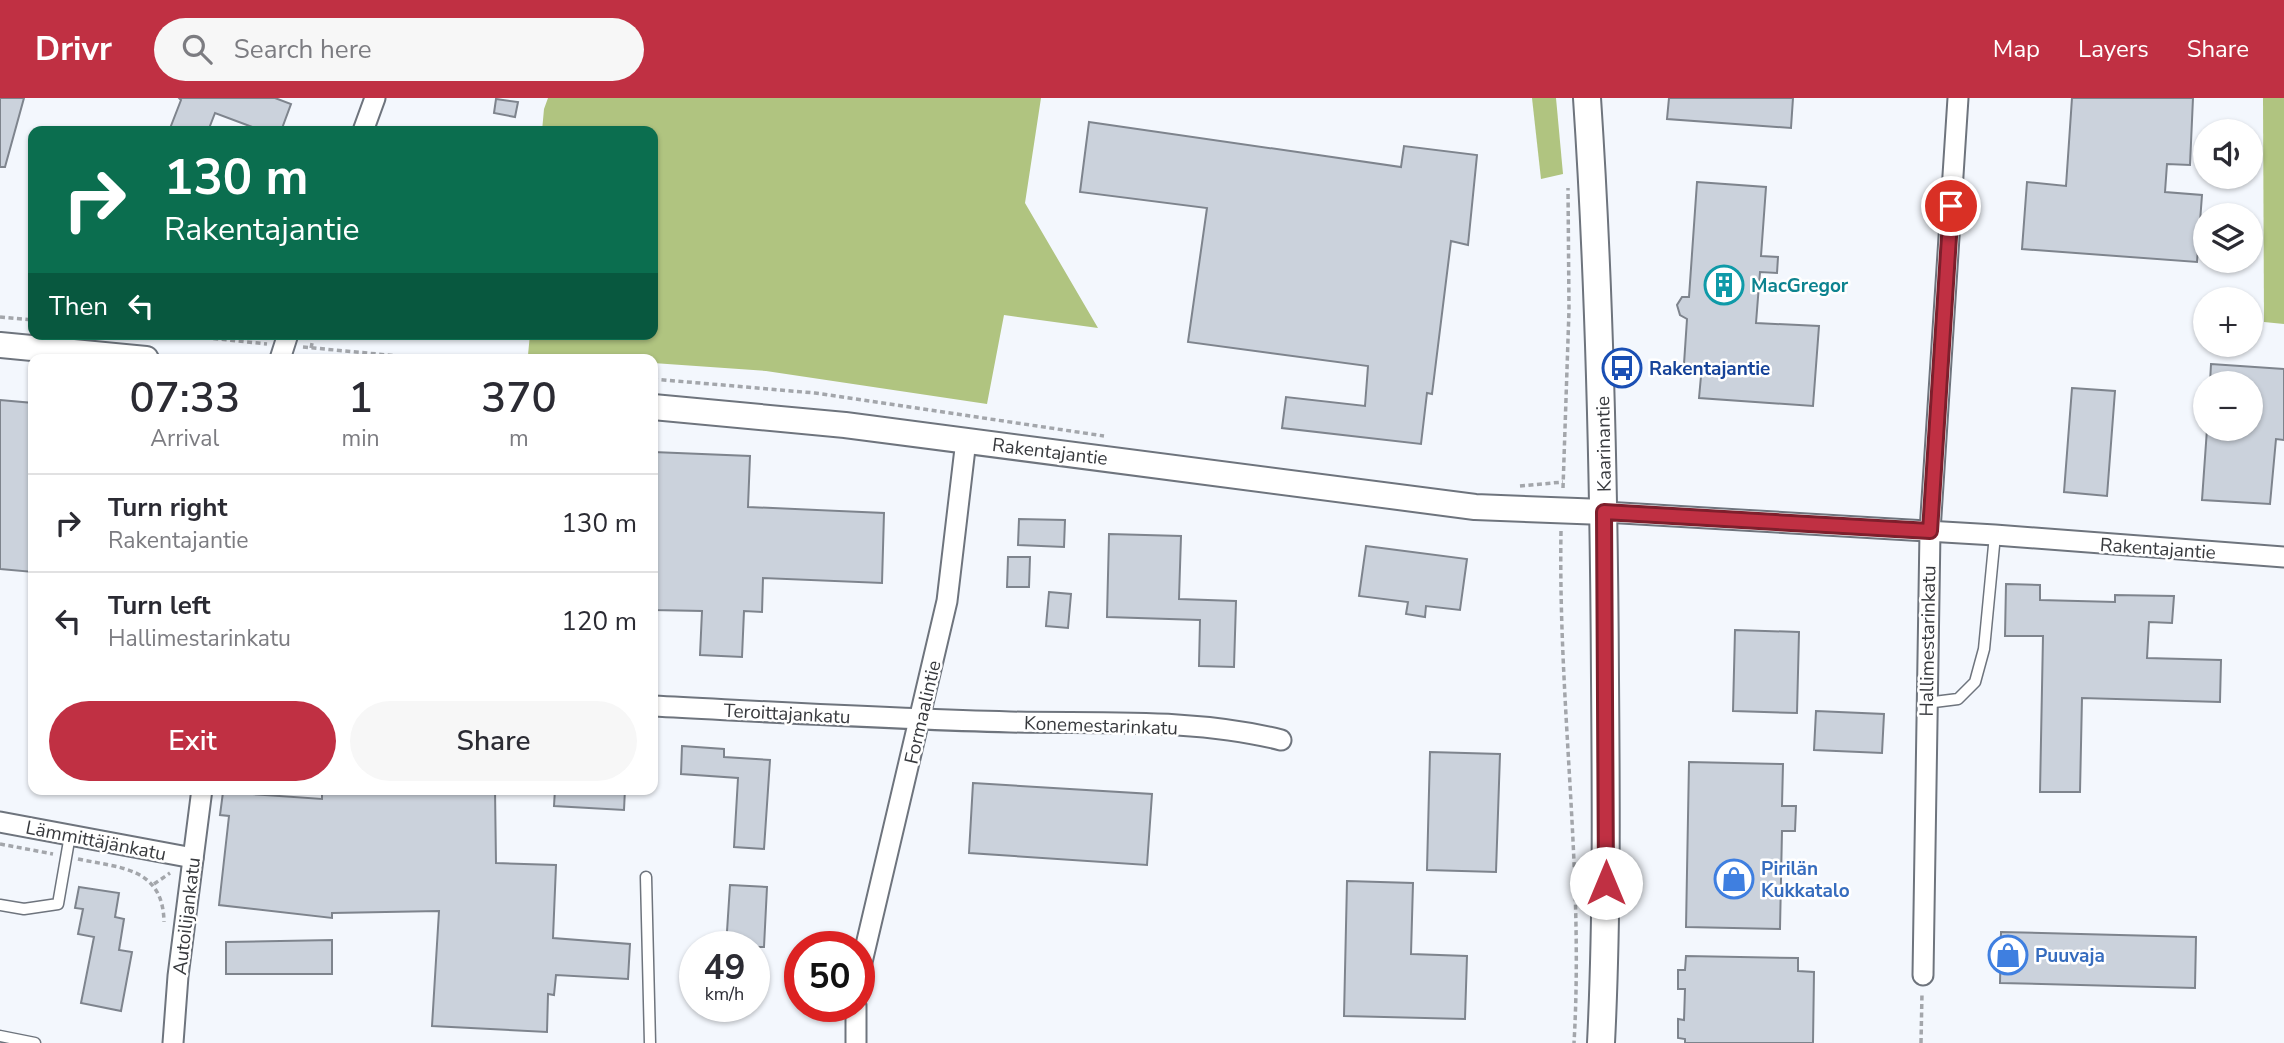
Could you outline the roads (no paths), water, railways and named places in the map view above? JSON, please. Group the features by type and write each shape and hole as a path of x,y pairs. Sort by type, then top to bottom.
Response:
{"main road":[{"name":"Kaarinantie","path":"1587,98 1598,260 1604,512 1606,909 1601,1043"}],"street":[{"path":"365,126 375,98"},
{"name":"Hallimestarinkatu","path":"1923,975 1925,703 1930,531 1958,98"},
{"path":"0,345 94,354"},
{"name":"Rakentajantie","path":"658,407 845,425 1475,507 1995,535 2284,557"},
{"name":"Formaalintie","path":"869,931 947,601 966,440"},
{"name":"Teroittajankatu","path":"658,706 920,720"},
{"name":"Konemestarinkatu","path":"920,720 1162,726 1246,731 1281,740"},
{"name":"Autoilijankatu","path":"173,1043 178,976 201,795"},
{"name":"Lämmittäjänkatu","path":"0,822 193,858"},
{"path":"856,1022 856,1043"}],"lane":[{"path":"1925,703 1958,699 1975,682 1984,649 1995,535"},
{"path":"0,905 24,909 58,904 70,835"},
{"path":"646,877 650,1043"},
{"path":"0,1036 35,1043"}],"place":[{"name":"MacGregor","path":"1724,285"},
{"name":"Rakentajantie","path":"1622,368"},
{"name":"Pirilän Kukkatalo","path":"1734,879"},
{"name":"Puuvaja","path":"2008,955"}]}
